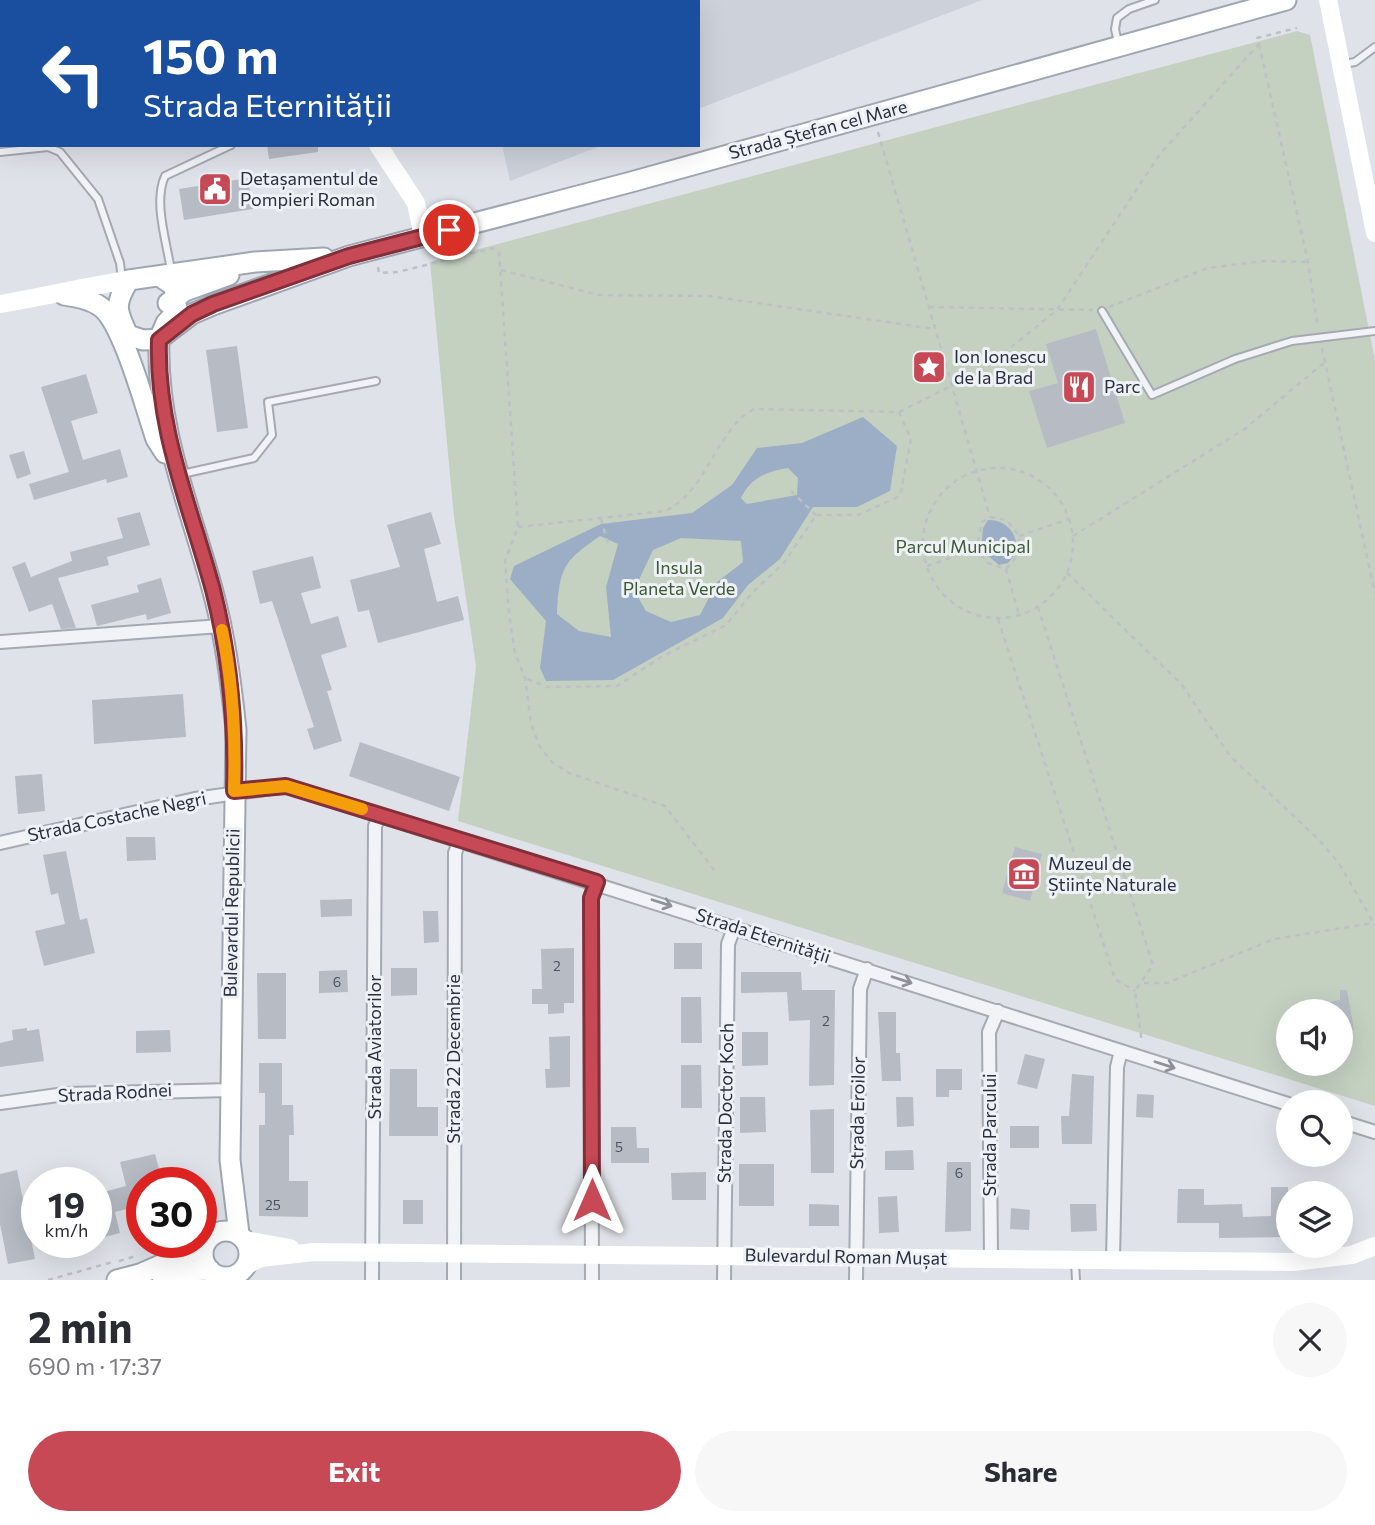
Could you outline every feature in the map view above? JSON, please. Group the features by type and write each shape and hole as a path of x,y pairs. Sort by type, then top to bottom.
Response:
{"main road":[{"name":"Strada Ștefan cel Mare","path":"349,256 1286,0"},
{"path":"177,476 156,439 116,318 126,280 255,262 349,256"},
{"path":"64,295 89,300 116,318 128,335 151,340 213,304 349,256"},
{"path":"178,296 214,279 285,261"},
{"path":"140,393 136,367 151,340 177,311 178,296 166,275"},
{"name":"Bulevardul Republicii","path":"151,340 160,400 177,476 221,626 230,673 236,730 230,1160 242,1237"},
{"name":"Bulevardul Republicii","path":"217,1214 230,1160"},
{"path":"140,1274 226,1277 241,1273 249,1252 242,1237 229,1230 217,1236"},
{"path":"117,1280 140,1274 172,1258"},
{"path":"204,1258 213,1275"}],"street":[{"path":"1328,0 1375,233"},
{"path":"379,147 416,204 423,237"},
{"path":"0,304 64,295 80,287 126,280"},
{"path":"0,642 221,626"},
{"name":"Strada Eternității","path":"234,791 286,786 597,882 1276,1100"},
{"name":"Strada Costache Negri","path":"0,843 234,791"},
{"name":"Strada Aviatorilor","path":"373,1280 376,826 380,815"},
{"name":"Strada 22 Decembrie","path":"454,1280 455,853 460,839"},
{"path":"592,1280 591,898 597,882"},
{"name":"Strada Doctor Koch","path":"724,1280 728,944 734,928"},
{"name":"Strada Eroilor","path":"856,1280 860,989 867,969"},
{"name":"Strada Parcului","path":"991,1259 989,1032 998,1011"},
{"path":"1113,1260 1117,1067 1121,1052"},
{"name":"Strada Rodnei","path":"0,1103 65,1094 231,1090"},
{"path":"1353,1125 1375,1132"},
{"name":"Bulevardul Roman Mușat","path":"242,1237 314,1252"},
{"name":"Bulevardul Roman Mușat","path":"241,1273 260,1258 314,1252 1312,1261 1352,1255 1375,1246"}],"lane":[{"path":"1119,46 1115,29 1117,18 1129,9 1155,0"},
{"path":"1342,65 1355,62 1375,47"},
{"path":"0,152 47,147 60,152 97,199 126,280"},
{"path":"166,275 161,184 165,176 227,147"},
{"path":"1102,311 1152,395 1235,359 1292,341 1375,331"},
{"path":"177,476 254,458 272,435 268,402 376,381"},
{"path":"1075,1260 1076,1280"}],"path":[{"path":"1297,28 1257,38 1308,262 1319,336 1375,594"},
{"path":"518,527 665,511 677,506 688,497 735,427 754,409 898,412 951,383 983,370 1058,310 1160,154 1259,44"},
{"path":"873,115 990,517"},
{"path":"373,250 379,273 398,272 494,248 499,252 518,527 505,561 515,653 525,678 531,724 540,747 552,762 569,772 665,806 715,871"},
{"path":"929,307 1102,311 1208,268 1264,261 1308,262"},
{"path":"500,270 600,295 709,296 935,329"},
{"path":"1073,536 1246,428 1325,362"},
{"path":"791,491 816,514 858,515 900,496 911,439 898,412"},
{"path":"997,467 1020,470 1041,481 1058,497 1070,519 1073,536 1067,573 1058,587 1038,607 1019,615 998,619 968,611 950,600 936,584 927,566 923,547 925,527 931,509 956,480 976,471 997,467"},
{"path":"525,678 547,687 618,686 661,657 726,625 753,592 784,563 816,514"},
{"path":"976,549 982,522 990,517 1007,520 1019,536 1019,554 1006,569"},
{"path":"601,519 609,547"},
{"path":"1019,536 1070,519"},
{"path":"927,566 976,549"},
{"path":"976,549 988,563 1006,569"},
{"path":"1006,569 1019,615"},
{"path":"1067,573 1174,677 1230,756 1317,838 1338,862 1374,924 1274,939 1167,983 1144,983"},
{"path":"1038,607 1153,965 1146,974 1144,983 1135,991"},
{"path":"998,619 1115,979 1135,991 1143,1039 1136,1056"},
{"path":"48,1280 136,1256 140,1274"}],"shaded area":[{"path":"700,0 982,0 700,108"},
{"path":"502,147 598,147 510,181"}],"green space":[{"name":"Parcul Municipal","path":"1297,31 1310,35 1375,360 1375,1106 1353,1099 1353,1090 1324,1090 1278,1076 1353,1076 1353,999 1276,999 1276,1075 458,821 476,666 454,517 430,262"}],"water":[{"path":"863,417 897,446 890,491 857,507 813,507 780,559 748,585 723,618 613,680 546,681 540,668 546,621 510,579 514,566 601,524 692,513 732,485 757,448 802,443","holes":["788,468 798,478 797,495 747,504 741,498 749,485 760,477","600,536 618,544 606,587 611,637 579,631 557,614 562,576 578,552","681,538 741,541 743,562 717,582 700,615 671,622 646,611 639,599 638,582 653,550"]},
{"path":"988,520 1004,524 1014,535 1016,549 1008,563 999,565 981,550 983,528"}],"building":[{"path":"267,147 318,147 318,152 269,159"},
{"path":"248,178 253,209 184,220 179,189"},
{"name":"Parc","path":"1096,329 1125,423 1047,448 1029,391 1058,383 1046,344"},
{"path":"237,346 248,428 217,432 206,350"},
{"path":"86,374 98,413 71,421 83,460 120,449 128,477 107,483 106,479 34,500 29,484 69,472 41,387"},
{"path":"24,451 31,474 17,479 9,455"},
{"path":"140,512 150,545 107,557 109,565 58,578 76,628 61,629 52,604 29,612 12,567 25,562 31,577 72,561 70,552 123,538 117,518"},
{"path":"431,512 441,544 424,549 437,602 458,596 464,620 378,643 369,610 358,612 350,580 400,567 387,525"},
{"path":"313,556 321,588 301,593 311,624 338,616 347,647 321,655 332,690 327,691 342,741 314,750 307,729 314,727 272,601 260,604 252,571"},
{"path":"161,578 171,613 147,620 146,614 97,626 91,605 139,592 137,585"},
{"path":"183,694 186,737 94,744 92,700"},
{"path":"360,742 460,777 449,811 349,776"},
{"path":"42,774 45,811 18,814 15,776"},
{"path":"126,837 155,837 156,860 127,861"},
{"path":"1015,847 1042,854 1030,901 1002,893"},
{"path":"66,851 80,920 87,918 95,953 44,966 35,931 65,924 58,893 51,895 43,855"},
{"path":"352,899 352,916 321,917 320,900"},
{"path":"423,911 438,911 439,942 424,943"},
{"path":"674,943 702,943 702,969 674,969"},
{"path":"574,948 574,1003 564,1003 564,1013 548,1014 548,1004 532,1004 532,989 542,989 541,949"},
{"path":"391,968 417,968 417,995 391,996"},
{"path":"347,970 348,992 319,993 319,971"},
{"path":"741,972 801,972 802,990 835,990 834,1085 809,1086 810,1020 789,1021 787,992 741,993"},
{"path":"257,973 286,973 286,1039 258,1039"},
{"path":"1340,990 1347,990 1349,999 1340,999"},
{"path":"681,997 701,997 702,1043 681,1043"},
{"path":"878,1012 896,1012 896,1053 900,1053 901,1081 882,1081"},
{"path":"27,1028 27,1031 39,1029 44,1061 0,1067 0,1043 13,1040 12,1030"},
{"path":"170,1030 171,1052 136,1053 136,1031"},
{"path":"742,1032 768,1032 768,1065 742,1066"},
{"path":"570,1036 570,1087 546,1088 545,1069 550,1069 549,1037"},
{"path":"1025,1054 1045,1059 1037,1089 1017,1084"},
{"path":"259,1063 282,1063 282,1105 293,1105 294,1135 289,1135 289,1181 308,1181 308,1217 259,1216 259,1125 265,1125 265,1093 259,1093"},
{"path":"681,1065 701,1065 702,1108 681,1108"},
{"path":"390,1069 417,1069 417,1107 438,1107 438,1136 389,1136"},
{"path":"936,1069 962,1069 962,1090 949,1090 949,1097 936,1097"},
{"path":"1072,1074 1094,1076 1092,1144 1062,1144 1061,1116 1069,1116"},
{"path":"1137,1094 1154,1095 1153,1118 1136,1117"},
{"path":"740,1097 765,1097 766,1132 740,1133"},
{"path":"896,1097 913,1097 914,1126 897,1127"},
{"path":"834,1109 834,1173 811,1173 810,1110"},
{"path":"1010,1126 1039,1126 1039,1148 1010,1148"},
{"path":"611,1127 636,1127 637,1148 649,1148 649,1163 611,1163"},
{"path":"913,1150 914,1170 885,1170 885,1151"},
{"path":"155,1154 159,1167 126,1167 126,1186 120,1162"},
{"path":"947,1162 971,1162 971,1231 945,1232"},
{"path":"739,1164 774,1164 774,1206 739,1206"},
{"path":"17,1170 21,1190 21,1258 35,1259 8,1264 0,1224 0,1174"},
{"path":"706,1172 706,1200 672,1200 671,1173"},
{"path":"126,1186 126,1209 115,1212 120,1233 112,1235 112,1190"},
{"path":"1271,1187 1276,1187 1276,1237 1219,1238 1219,1223 1177,1223 1178,1189 1204,1189 1204,1205 1242,1204 1243,1217 1271,1216"},
{"path":"897,1196 899,1232 879,1233 878,1197"},
{"path":"403,1200 423,1200 423,1224 403,1224"},
{"path":"809,1204 839,1205 839,1226 809,1226"},
{"path":"1070,1204 1096,1204 1097,1231 1071,1232"},
{"path":"1011,1208 1030,1210 1029,1230 1010,1229"}],"slow traffic":[{"path":"222,630 236,730 234,791 286,786 317,793 362,809"}],"place":[{"name":"Detașamentul de Pompieri Roman","path":"215,189"},
{"name":"Ion Ionescu de la Brad","path":"929,367"},
{"name":"Parc","path":"1079,387"},
{"name":"Muzeul de Științe Naturale","path":"1024,874"}],"route":[{"path":"449,230 349,256 213,304 192,314 159,340 160,400 177,476 212,589 230,673 236,730 234,791 286,786 317,793 597,882 591,898 592,1200"}],"park label":[{"name":"Insula Planeta Verde","path":"679,578"}]}
